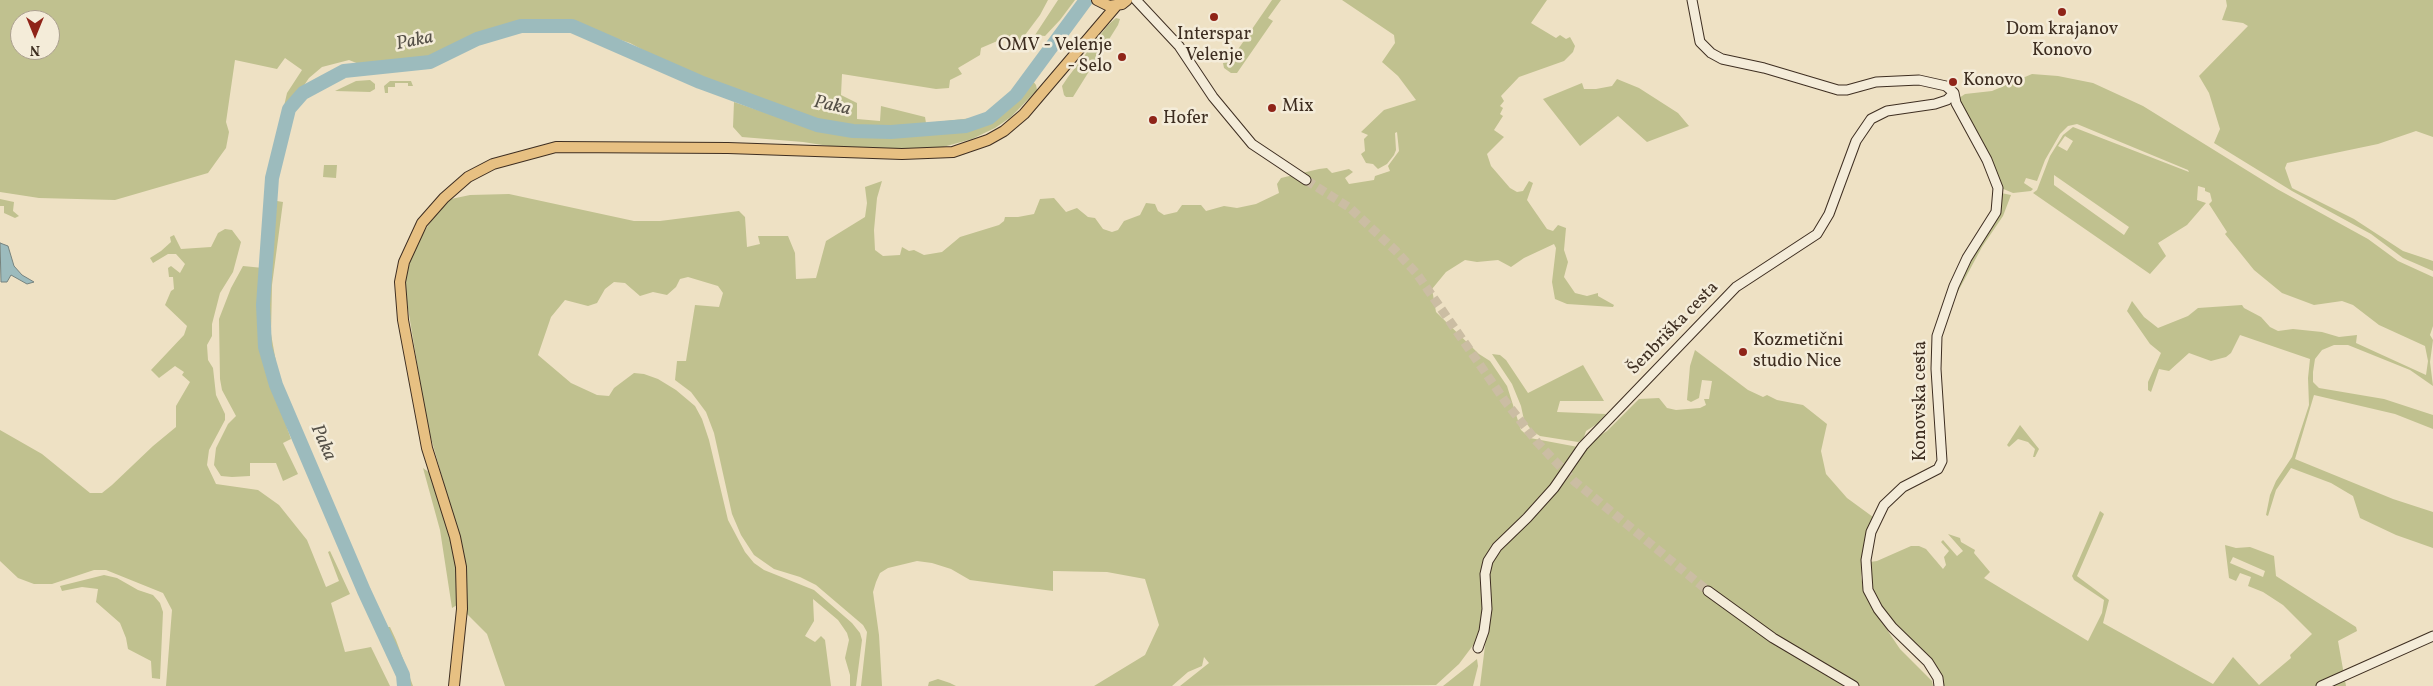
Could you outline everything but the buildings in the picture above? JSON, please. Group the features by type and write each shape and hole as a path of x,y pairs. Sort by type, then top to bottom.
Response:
{"main road":[{"path":"454,686 462,609 462,567 455,537 427,448 403,320 400,282 404,262 422,223 444,198 468,178 493,164 556,147 728,148 902,154 953,152 988,140 1004,131 1024,114 1048,89 1116,6 1127,0"},
{"path":"1100,2 1116,6"},
{"path":"1100,2 1105,12 1100,24"}],"street":[{"path":"1136,0 1179,46 1213,97 1252,144 1306,180"},
{"path":"1692,0 1700,42 1711,53 1722,59 1764,68 1838,90 1847,90 1876,82 1919,80 1946,86 1954,93"},
{"name":"Šenbriška cesta","path":"1478,648 1484,631 1487,609 1485,574 1488,561 1498,547 1554,488 1583,446 1736,287 1817,234 1829,214 1856,141 1871,119 1887,111 1935,104 1947,100 1954,93"},
{"name":"Konovska cesta","path":"1939,686 1938,678 1928,662 1892,628 1878,610 1868,590 1866,560 1871,532 1884,505 1903,487 1938,469 1942,461 1936,369 1937,336 1954,286 1967,258 1996,212 1998,202 1998,188 1987,160 1956,103 1954,93"},
{"path":"1708,591 1773,638 1854,686"},
{"path":"2321,686 2394,651 2433,636"}],"green space":[{"path":"0,0 1048,0 1040,15 1022,39 1013,44 1002,39 981,48 980,55 958,68 962,74 950,80 949,88 936,89 842,74 841,95 857,103 857,119 880,121 881,106 925,117 926,123 973,118 974,121 932,126 861,127 802,118 691,76 630,43 578,26 557,22 532,22 500,28 465,39 434,56 359,64 349,60 322,67 309,78 288,109 276,149 274,150 287,93 302,70 285,58 277,69 235,60 226,122 229,132 226,148 208,173 115,200 39,198 0,192"},
{"path":"1058,0 1075,0 1045,36 1035,35"},
{"path":"1272,0 1281,0 1268,18 1273,21 1237,73 1231,73 1224,68 1223,63 1230,61"},
{"path":"1342,0 1547,0 1531,23 1556,38 1560,35 1566,39 1570,37 1575,46 1573,52 1564,61 1519,77 1501,96 1504,101 1500,106 1503,108 1500,114 1503,116 1494,130 1504,137 1487,154 1491,166 1510,188 1517,192 1523,191 1529,181 1533,183 1527,200 1547,229 1553,231 1558,225 1566,228 1564,250 1568,262 1564,277 1575,293 1587,296 1598,293 1598,296 1614,305 1613,307 1567,304 1555,299 1552,282 1556,248 1554,244 1524,258 1511,267 1498,260 1477,262 1465,260 1446,272 1432,289 1436,312 1479,354 1490,361 1507,386 1521,430 1530,438 1578,447 1553,486 1488,556 1484,614 1477,640 1459,664 1436,685 1180,686 1209,663 1204,657 1202,666 1188,672 1172,686 1094,686 1145,655 1159,625 1145,579 1107,572 1053,571 1053,591 970,580 951,569 917,561 888,568 880,573 873,592 879,635 882,686 861,686 867,632 863,625 816,585 800,577 774,569 754,555 741,535 732,514 714,433 706,412 691,392 675,380 677,361 686,361 695,305 719,307 723,293 718,286 688,277 680,279 676,287 667,295 653,292 640,296 625,283 614,282 605,289 597,303 588,306 565,300 551,317 538,355 571,383 597,395 609,396 614,388 634,373 644,374 658,379 676,390 695,406 702,419 709,440 728,520 745,552 754,563 764,570 814,590 852,623 860,633 862,640 856,686 850,686 850,675 845,658 849,640 847,633 838,620 813,599 814,621 805,636 815,642 821,636 825,640 831,686 505,686 487,634 466,613 465,558 427,424 405,290 406,276 411,258 423,233 436,214 451,199 470,195 509,194 634,221 660,221 739,211 745,217 747,247 760,244 758,236 788,236 795,253 796,279 816,278 826,241 865,217 867,203 865,187 882,181 877,198 874,230 875,250 883,256 900,255 902,247 924,255 942,252 960,237 999,225 1004,221 1005,217 1034,214 1040,199 1054,198 1066,212 1077,208 1088,217 1095,218 1103,229 1112,232 1118,230 1124,221 1140,215 1146,203 1155,204 1158,211 1164,215 1177,212 1182,205 1201,205 1206,211 1224,206 1237,208 1256,204 1279,193 1277,184 1281,178 1327,168 1332,173 1349,169 1353,172 1345,178 1349,184 1374,180 1375,176 1390,171 1388,166 1399,151 1397,132 1395,133 1396,150 1394,155 1387,164 1378,169 1373,164 1366,163 1361,154 1365,151 1364,139 1368,135 1361,132 1384,110 1416,100 1398,76 1382,62 1395,43 1394,35"},
{"path":"2226,0 2433,0 2433,137 2416,131 2378,144 2287,163 2285,168 2292,188 2354,219 2403,251 2433,261 2433,271 2403,258 2371,234 2292,191 2214,143 2220,129 2209,93 2199,76 2248,26 2243,23 2222,20 2227,6"},
{"path":"1116,18 1120,19 1118,25 1073,97 1066,97 1062,86 1108,25"},
{"path":"2032,74 2058,76 2093,83 2143,106 2277,189 2368,239 2398,261 2433,277 2433,326 2430,335 2433,340 2430,362 2433,386 2410,370 2348,345 2334,345 2322,350 2315,359 2313,382 2319,388 2384,399 2433,415 2433,429 2395,414 2314,395 2295,459 2393,499 2433,512 2433,548 2396,535 2360,518 2353,496 2331,483 2291,468 2276,490 2268,516 2266,515 2270,495 2276,481 2292,457 2309,405 2308,378 2310,359 2240,335 2231,353 2226,357 2211,361 2189,353 2169,371 2159,369 2151,392 2148,390 2148,382 2161,353 2150,344 2127,311 2132,301 2144,317 2158,328 2188,316 2198,308 2242,305 2278,331 2293,329 2322,332 2339,337 2357,335 2356,343 2426,375 2428,361 2425,346 2379,325 2353,305 2342,301 2314,305 2282,293 2254,270 2225,234 2227,232 2209,204 2212,201 2210,193 2205,191 2205,188 2198,186 2197,200 2206,203 2187,225 2158,243 2166,256 2150,274 2033,193 2037,190 2050,156 2063,135 2073,127 2189,172 2077,124 2068,126 2060,134 2045,160 2037,181 2026,178 2024,183 2033,189 2031,191 2013,193 2001,188 1959,98 1965,94 1992,91","holes":["2065,136 2073,141 2067,151 2058,146","2054,175 2129,227 2124,235 2054,185"]},
{"path":"1617,79 1639,88 1678,113 1689,126 1647,142 1618,116 1580,146 1543,99 1582,83 1584,89 1612,86"},
{"path":"370,80 375,84 375,89 370,92 335,91 356,81"},
{"path":"1032,80 1037,90 1011,117 995,128 972,139 943,147 918,150 829,146 742,137 733,127 734,102 807,127 829,131 894,135 958,131 991,121 1017,99"},
{"path":"390,81 411,81 413,86 408,86 408,83 395,83 395,87 388,87 388,93 385,93 384,86"},
{"path":"324,165 337,165 336,178 323,177"},
{"path":"2001,193 2011,195 2003,216 1982,247 1955,297 1957,284"},
{"path":"0,199 14,202 13,211 19,216 15,218 4,213 4,206 0,206"},
{"path":"277,201 283,202 272,285 271,334 276,362 271,363 267,346 267,300"},
{"path":"225,229 232,230 241,242 233,272 220,293 212,324 212,336 207,345 208,360 213,368 216,395 225,414 225,420 209,450 207,465 216,484 258,490 279,505 307,540 326,587 339,581 328,552 330,551 350,594 331,603 345,652 371,647 390,686 166,686 172,610 163,593 106,570 94,570 52,584 34,584 18,578 0,561 0,430 42,454 90,493 102,493 112,485 176,427 176,406 190,382 182,375 184,372 175,366 159,378 151,370 184,335 187,326 165,305 171,291 174,289 173,277 169,277 168,268 171,266 180,273 185,264 176,254 168,254 153,263 150,258 171,242 170,237 174,235 181,249 211,247 218,233"},
{"path":"243,266 263,268 258,337 261,353 291,439 283,443 298,474 283,481 276,463 250,463 250,476 232,477 221,476 214,465 216,448 228,424 236,416 222,390 220,379 219,319 231,288"},
{"path":"1695,350 1748,390 1763,397 1767,395 1777,400 1803,405 1827,424 1821,451 1826,474 1847,498 1873,517 1862,559 1861,577 1864,591 1873,609 1900,649 1932,681 1933,686 1480,686 1489,614 1488,574 1498,550 1591,441 1607,431 1639,399 1659,398 1667,408 1676,410 1700,408 1706,405 1704,399 1709,399 1712,381 1702,380 1699,398 1691,402 1687,400 1690,366"},
{"path":"1492,354 1500,355 1506,360 1528,393 1583,365 1604,401 1560,401 1557,412 1606,414 1597,424 1586,431 1583,440 1578,442 1540,436 1532,431 1524,420 1521,406 1512,384"},
{"path":"2020,425 2039,449 2035,457 2033,457 2035,449 2028,442 2018,439 2009,447 2007,445"},
{"path":"423,468 430,473 454,552 457,567 457,605 452,608 440,530"},
{"path":"2100,511 2104,514 2077,576 2109,600 2103,623 2213,684 2233,657 2259,685 2291,658 2290,655 2312,634 2283,605 2263,592 2248,586 2251,577 2240,573 2236,581 2229,578 2225,545 2236,548 2250,547 2274,556 2276,576 2356,627 2357,631 2338,641 2346,686 1944,686 1943,675 1918,658 1870,592 1870,562 1877,561 1911,546 1919,546 1926,549 1943,569 1946,565 1944,557 1949,551 1941,542 1943,540 1957,556 1963,551 1948,534 1960,538 1961,542 1975,550 1974,553 1990,572 1984,578 2088,641 2102,613 2104,600 2074,580 2072,576","holes":["2233,557 2265,571 2263,577 2230,563"]},
{"path":"104,575 117,578 138,590 153,595 160,603 163,612 160,679 152,678 151,661 128,649 120,623 96,602 98,589 82,587 62,591 60,586"},
{"path":"385,627 390,627 413,686 408,686"},
{"path":"1477,659 1478,666 1473,686 1443,686"},
{"path":"938,679 956,686 928,686 929,682"}],"water":[{"path":"0,243 8,246 14,266 22,275 34,282 27,284 11,275 7,282 1,282"}],"waterway":[{"name":"Paka","path":"404,686 403,675 364,591 276,385 265,347 263,305 272,178 289,109 303,93 344,71 430,62 477,39 521,26 572,26 700,82 817,125 853,131 891,132 966,126 989,118 1016,95 1086,0"}],"tunnel":[{"path":"1306,180 1350,208 1396,251 1417,274 1505,401 1537,442 1574,481 1708,591"}],"place":[{"name":"Dom krajanov Konovo","path":"2062,12"},
{"name":"Interspar Velenje","path":"1214,17"},
{"name":"OMV - Velenje - Selo","path":"1122,57"},
{"name":"Konovo","path":"1953,82"},
{"name":"Mix","path":"1272,108"},
{"name":"Hofer","path":"1153,120"},
{"name":"Kozmetični studio Nice","path":"1743,352"}]}
